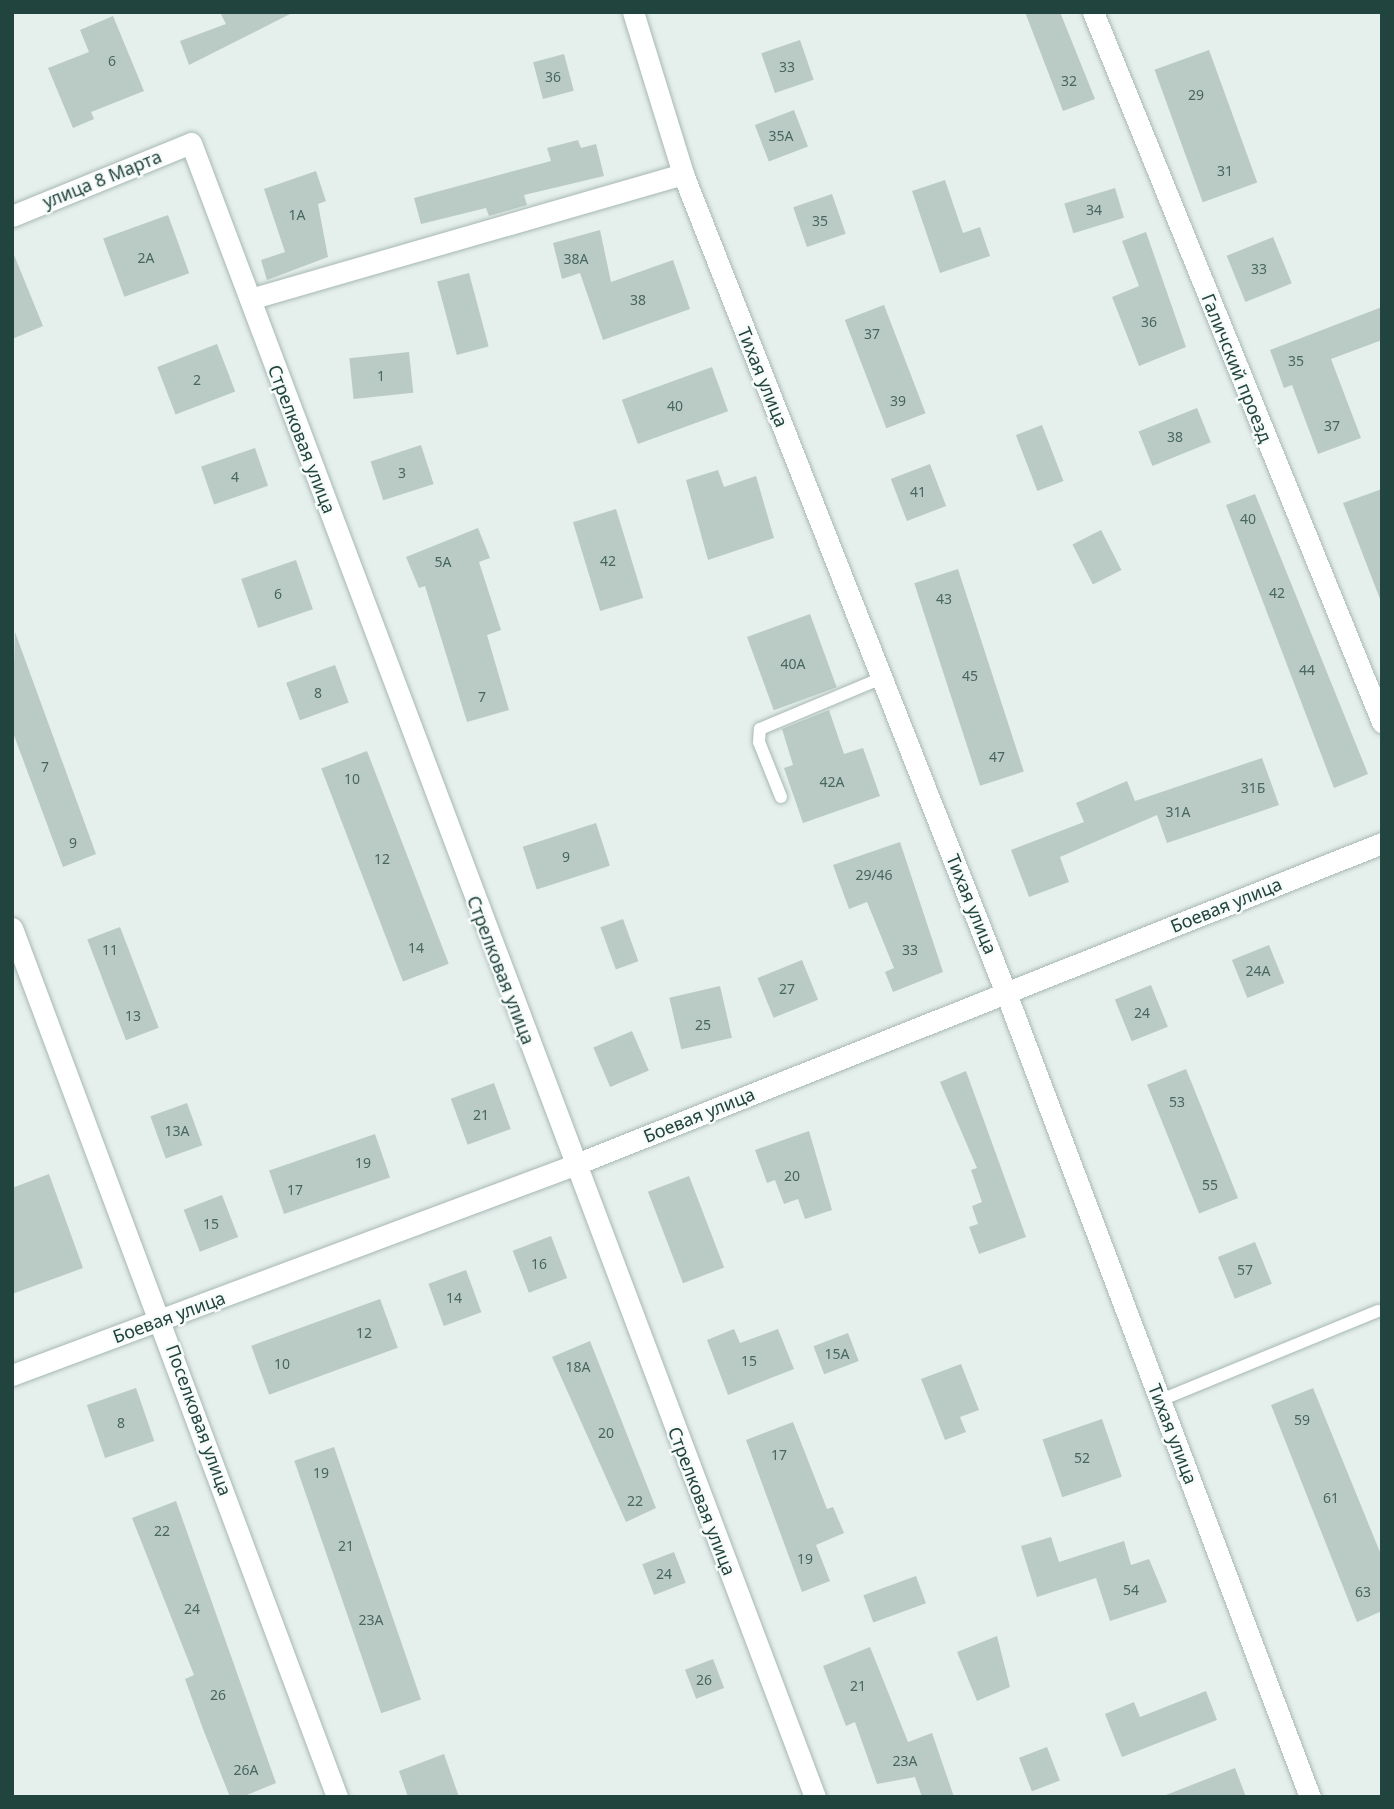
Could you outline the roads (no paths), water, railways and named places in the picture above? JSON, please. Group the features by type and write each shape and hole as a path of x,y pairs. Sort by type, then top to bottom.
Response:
{"street":[{"name":"Тихая улица","path":"633,12 683,174 1006,993 1310,1797"},
{"name":"Галичский проезд","path":"1093,12 1382,722"},
{"name":"улица 8 Марта","path":"12,216 191,143"},
{"name":"Стрелковая улица","path":"191,143 574,1165 815,1797"},
{"path":"250,299 683,174"},
{"name":"Боевая улица","path":"12,1375 574,1165 1382,843"},
{"name":"Поселковая улица","path":"12,928 163,1320 337,1797"}],"lane":[{"path":"781,797 759,742 760,729 882,678"},
{"path":"1161,1400 1378,1311"}]}
